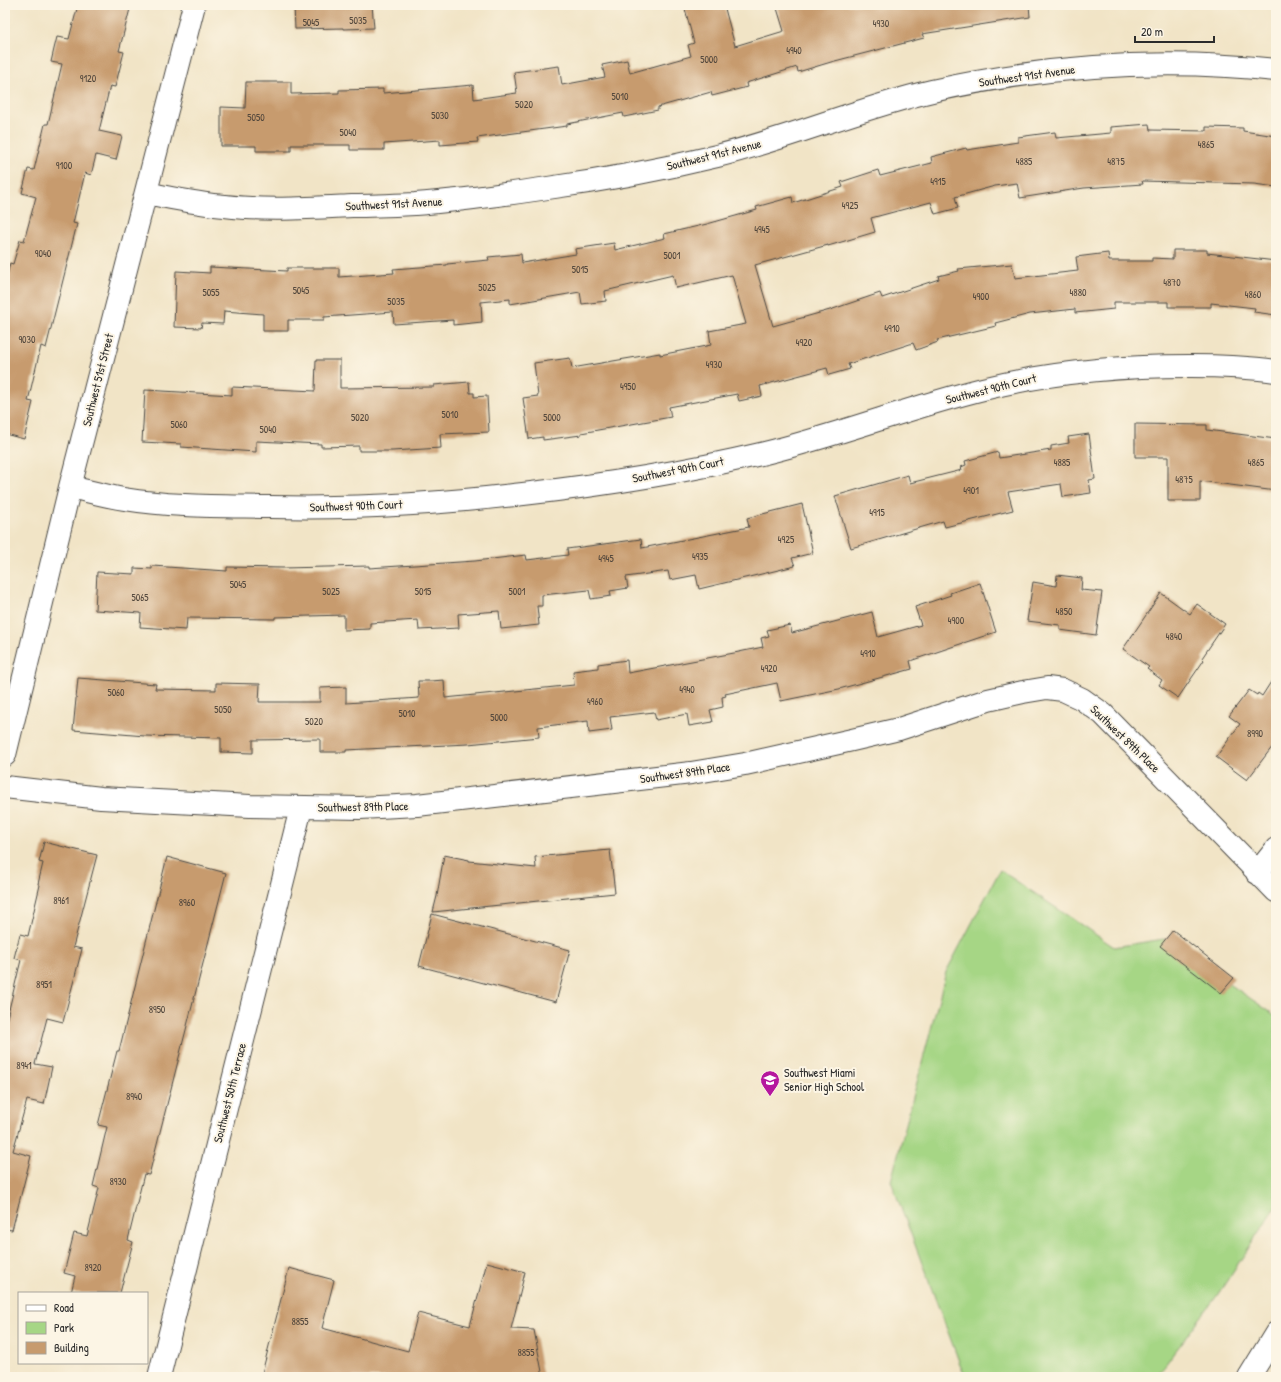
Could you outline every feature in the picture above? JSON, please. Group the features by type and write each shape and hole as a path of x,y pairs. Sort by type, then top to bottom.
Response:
{"street":[{"name":"Southwest 51st Street","path":"5,755 70,487 194,5"},
{"name":"Southwest 91st Avenue","path":"146,193 196,203 229,207 268,208 416,204 497,196 585,183 718,156 782,138 885,104 931,92 1021,75 1133,65 1243,66 1276,70"},
{"name":"Southwest 90th Court","path":"70,487 123,499 251,507 359,507 424,504 487,498 554,491 646,478 766,452 822,437 981,389 1027,378 1085,370 1130,367 1223,366 1276,370"},
{"name":"Southwest 89th Place","path":"5,787 101,798 250,806 360,808 417,805 692,773 745,764 846,742 899,728 988,700 1047,688 1063,690 1082,699 1103,714 1276,891"},
{"name":"Southwest 50th Terrace","path":"159,1377 300,808"},
{"path":"1257,873 1276,849"},
{"path":"1249,1377 1275,1336"}],"green space":[{"path":"1000,870 1114,947 1164,939 1276,1016 1276,1207 1216,1297 1156,1377 975,1377 963,1372 891,1181 946,972"}],"building":[{"path":"78,5 131,5 119,51 124,52 115,87 110,86 99,131 122,136 116,160 96,155 91,175 85,173 73,223 77,224 46,348 41,346 28,401 33,402 24,439 5,434 5,284 10,263 13,264 20,240 24,241 36,197 22,193 28,169 34,170 45,124 48,124 62,64 51,62 57,37 69,39"},
{"path":"294,5 372,5 374,28 295,29"},
{"path":"684,5 724,5 735,46 784,31 776,5 1029,5 1030,17 922,34 924,38 798,72 797,67 746,83 747,87 712,96 711,92 658,107 658,110 624,117 623,113 567,124 567,126 477,138 478,142 440,145 440,140 384,144 384,150 350,150 350,145 291,145 291,151 256,151 256,146 221,146 221,107 245,108 246,82 291,82 291,94 339,93 339,90 383,89 383,93 473,85 474,99 517,93 514,72 559,66 562,85 605,77 602,65 627,60 630,73 691,56 688,45 694,43"},
{"path":"1149,124 1150,130 1206,131 1206,127 1243,128 1243,131 1276,136 1276,187 1254,184 1142,181 1143,184 1084,188 1020,198 1017,183 995,186 955,197 958,208 935,214 931,202 871,218 875,232 755,265 773,326 830,310 880,293 882,298 939,279 938,276 959,271 958,269 1012,264 1015,278 1078,271 1076,257 1108,253 1109,261 1152,261 1152,258 1173,259 1173,250 1207,250 1207,253 1276,261 1276,315 1254,312 1255,308 1211,303 1211,307 1168,307 1168,302 1114,302 1114,309 1075,313 1075,309 1030,314 995,323 996,326 937,340 938,342 916,350 913,343 848,364 850,369 829,375 827,368 760,386 762,396 739,401 737,394 669,407 671,417 581,433 581,435 543,440 543,437 529,439 523,398 538,396 534,363 570,358 572,368 660,353 660,355 711,345 709,331 746,324 732,275 676,288 673,275 605,291 606,301 582,304 580,292 510,304 510,299 481,302 482,322 453,325 453,320 394,324 393,312 324,317 324,320 288,320 288,331 263,331 263,314 224,311 223,324 202,323 201,328 174,327 176,271 210,273 210,267 287,271 287,268 339,268 339,277 394,273 393,269 447,265 489,260 488,257 521,254 522,263 576,254 575,249 614,243 615,250 665,238 664,234 757,210 756,207 792,197 793,203 843,187 841,182 878,170 880,176 932,163 931,157 966,148 967,150 1018,142 1018,137 1055,132 1056,138 1111,133 1111,127"},
{"path":"316,360 340,360 340,388 434,387 434,385 469,382 470,393 474,393 474,397 487,396 489,432 440,434 441,448 392,451 359,451 359,446 321,447 321,444 256,441 256,452 181,447 181,444 142,442 145,390 232,395 232,387 315,391"},
{"path":"1135,424 1207,425 1207,430 1276,439 1276,491 1200,481 1200,501 1168,501 1168,457 1135,457"},
{"path":"1089,434 1095,479 1089,480 1091,493 1063,497 1061,484 1008,492 1013,510 945,527 943,521 851,548 835,496 908,475 910,483 962,470 961,467 966,465 965,461 998,452 999,458 1051,450 1051,446 1069,443 1068,437"},
{"path":"802,504 813,553 792,558 795,566 699,589 696,575 670,580 668,571 626,577 628,588 610,591 611,596 591,599 589,590 542,595 542,606 537,606 539,625 501,629 499,611 458,614 459,628 419,630 418,620 370,623 370,629 344,630 344,615 275,617 275,619 187,618 186,630 140,627 141,613 95,610 97,572 134,574 134,568 152,569 152,566 227,571 227,567 283,568 369,566 369,568 475,561 526,555 527,560 568,555 567,549 641,539 642,548 749,527 747,518"},
{"path":"1057,575 1082,578 1081,590 1102,592 1096,635 1060,630 1060,625 1027,621 1033,582 1056,586"},
{"path":"980,583 996,632 910,661 912,669 839,689 781,701 777,683 725,694 726,696 722,697 723,707 710,710 713,722 689,726 687,714 656,720 654,712 610,717 612,730 589,733 588,721 538,727 539,737 468,744 346,750 346,752 320,752 320,739 253,740 253,753 221,752 221,738 145,736 73,730 78,678 156,684 155,689 216,690 216,683 260,684 259,702 320,702 320,688 346,687 346,703 419,698 418,681 444,680 445,698 574,685 573,671 598,668 598,664 627,660 628,673 734,653 763,647 761,638 769,636 767,630 790,625 792,633 872,612 878,637 921,625 915,607 951,595 950,593"},
{"path":"1161,593 1190,614 1197,604 1225,624 1202,658 1204,660 1178,698 1159,685 1162,680 1147,669 1149,667 1123,649"},
{"path":"1276,674 1276,742 1247,780 1216,757 1240,724 1229,716 1249,690 1262,696"},
{"path":"44,842 97,855 73,947 82,949 63,1022 47,1018 35,1064 52,1067 44,1104 27,1100 13,1151 31,1156 12,1230 5,1229 5,1026 21,960 14,958 20,934 28,936 40,885 38,884 43,863 39,862"},
{"path":"610,850 615,893 433,912 444,855 469,861 536,868 535,857"},
{"path":"167,857 226,873 149,1175 144,1174 128,1240 133,1242 120,1292 71,1292 75,1276 64,1273 74,1233 87,1236 99,1188 93,1186 107,1127 98,1125 117,1051 119,1051"},
{"path":"432,914 570,950 556,1002 419,966"},
{"path":"1173,930 1234,978 1221,993 1160,946"},
{"path":"487,1262 525,1272 511,1329 534,1330 543,1377 261,1377 289,1268 334,1280 322,1328 408,1351 418,1313 470,1326"}],"place":[{"name":"Southwest Miami Senior High School","path":"770,1097"}]}
